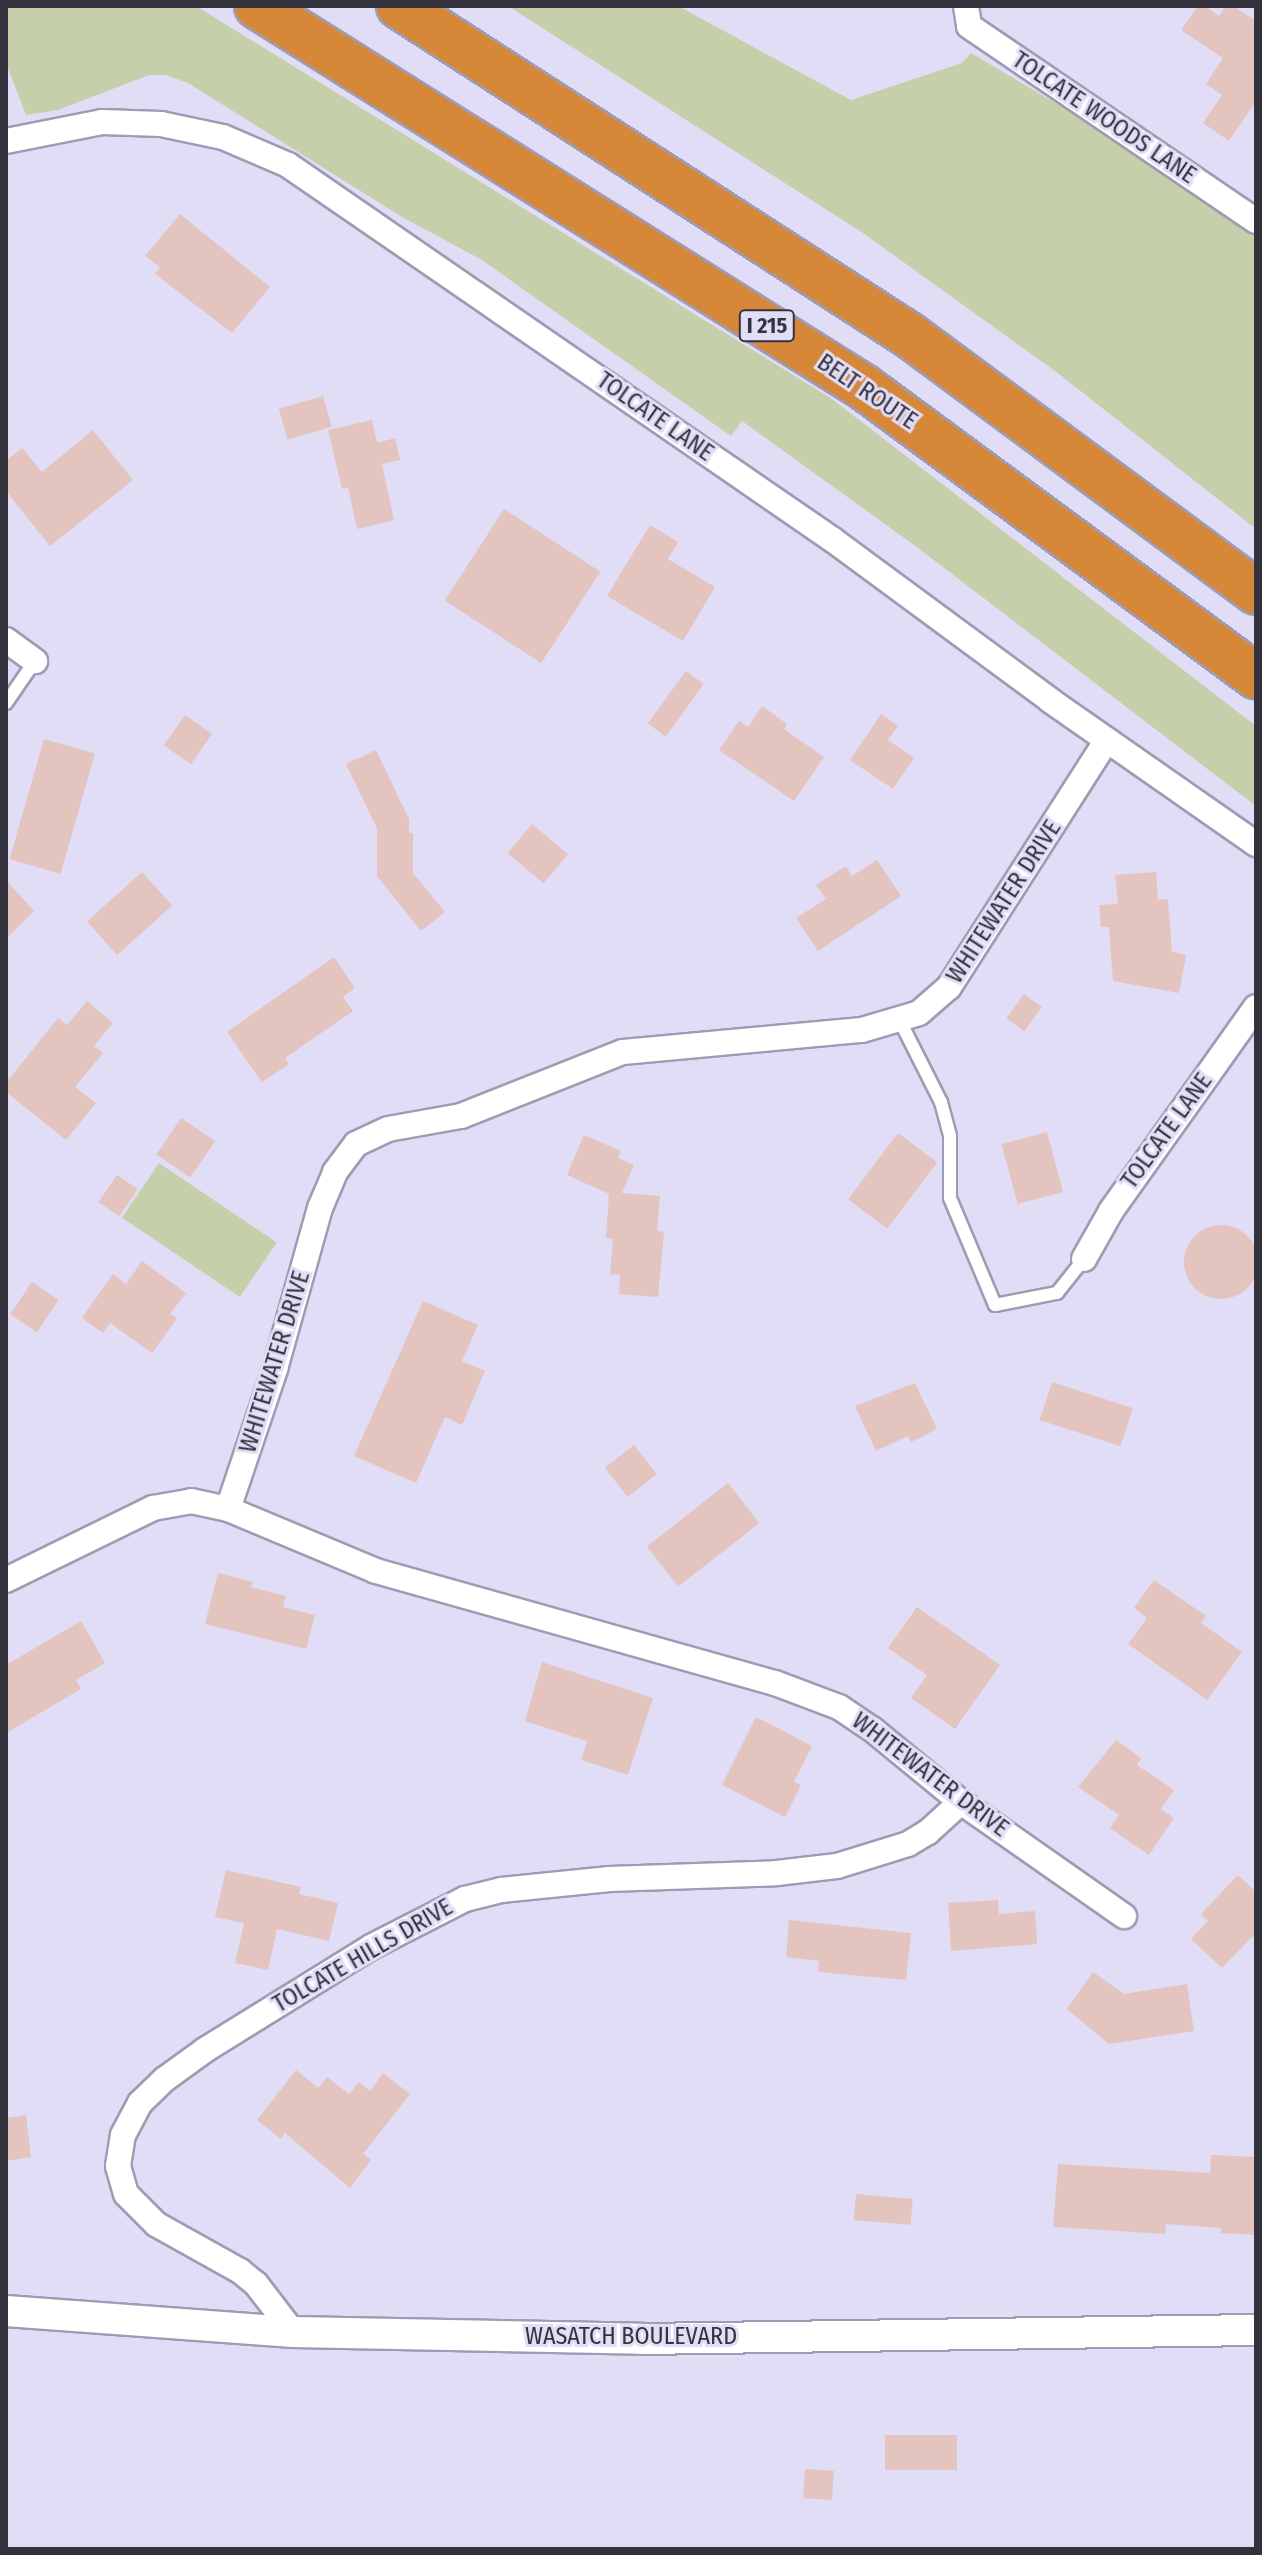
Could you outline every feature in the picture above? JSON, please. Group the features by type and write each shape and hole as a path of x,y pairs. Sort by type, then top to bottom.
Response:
{"highway":[{"name":"BELT ROUTE","path":"257,6 865,388 1256,676"},
{"path":"399,6 909,335 1256,592"}],"street":[{"name":"TOLCATE WOODS LANE","path":"966,6 969,26 1256,221"},
{"name":"TOLCATE LANE","path":"6,141 102,122 145,122 223,137 288,165 820,531 1107,740 1256,844"},
{"path":"6,640 35,661"},
{"name":"WHITEWATER DRIVE","path":"1107,740 949,987 930,1006 900,1021 862,1030 623,1052 461,1116 388,1129 356,1144 335,1172 320,1208 275,1369 228,1509 376,1571 818,1698 872,1729 961,1802 1124,1916"},
{"name":"TOLCATE LANE","path":"1084,1259 1136,1173 1256,1007"},
{"path":"6,1580 153,1508 191,1501 228,1509"},
{"name":"TOLCATE HILLS DRIVE","path":"293,2332 256,2284 240,2271 156,2224 126,2194 118,2166 123,2135 140,2103 165,2079 205,2050 371,1947 465,1899 501,1890 609,1879 777,1873 837,1866 908,1844 928,1832 961,1802"},
{"name":"WASATCH BOULEVARD","path":"6,2311 293,2332 658,2339 1256,2330"}],"lane":[{"path":"6,703 35,661"},
{"path":"900,1021 941,1102 950,1136 950,1198 995,1305 1057,1293 1084,1259"}],"green space":[{"path":"6,6 196,6 832,399 1256,726 1256,806 914,545 742,421 731,436 482,260 402,217 188,83 166,75 149,75 58,110 26,115 6,63"},
{"path":"508,6 678,6 851,100 962,63 971,53 1096,127 1256,234 1256,529 1059,374 863,233"},
{"path":"159,1163 277,1242 240,1297 122,1218"}],"building":[{"path":"1198,6 1205,6 1219,16 1226,6 1234,6 1256,21 1256,101 1229,141 1203,123 1222,95 1206,84 1223,58 1181,30"},
{"path":"180,214 270,287 232,333 155,274 160,267 145,256"},
{"path":"323,396 332,427 288,439 279,409"},
{"path":"372,420 377,443 395,438 400,460 382,464 394,520 357,529 348,487 342,489 328,430"},
{"path":"93,430 133,480 50,546 6,491 6,461 22,448 42,472"},
{"path":"504,509 600,572 541,663 445,600"},
{"path":"650,525 678,542 668,559 715,587 683,641 607,596"},
{"path":"686,671 704,684 666,737 648,724"},
{"path":"762,706 787,724 784,729 824,757 794,801 719,750 739,721 748,727"},
{"path":"881,714 898,726 888,740 914,758 893,789 850,760"},
{"path":"185,715 212,734 191,764 164,745"},
{"path":"44,739 95,754 60,874 10,859"},
{"path":"376,750 409,819 409,833 413,833 413,873 445,912 421,931 377,876 377,828 346,764"},
{"path":"532,824 568,854 544,883 508,853"},
{"path":"877,860 901,896 818,951 796,918 826,899 816,885 846,866 852,876"},
{"path":"142,872 172,905 117,955 87,922"},
{"path":"1156,872 1158,900 1168,899 1172,952 1186,955 1179,993 1113,981 1109,927 1101,927 1099,905 1118,904 1115,875"},
{"path":"6,880 34,911 6,939"},
{"path":"334,957 355,988 343,997 353,1011 285,1058 289,1064 262,1082 227,1032"},
{"path":"1024,994 1042,1007 1024,1031 1006,1018"},
{"path":"87,1001 113,1023 94,1046 103,1053 75,1087 96,1103 66,1140 6,1092 6,1083 58,1018 67,1025"},
{"path":"181,1118 215,1141 190,1177 156,1154"},
{"path":"1047,1132 1063,1192 1018,1204 1002,1144"},
{"path":"898,1133 937,1162 887,1229 848,1199"},
{"path":"584,1135 621,1151 618,1158 634,1165 622,1193 660,1196 657,1231 664,1232 658,1297 619,1294 620,1275 610,1274 613,1239 606,1238 609,1194 567,1175"},
{"path":"117,1175 138,1189 119,1216 99,1202"},
{"path":"1221,1225 1242,1231 1252,1241 1258,1262 1252,1283 1242,1293 1221,1299 1200,1293 1190,1283 1184,1262 1190,1241 1200,1231"},
{"path":"142,1261 186,1293 170,1314 177,1318 152,1353 110,1323 103,1333 82,1318 113,1274 126,1284"},
{"path":"32,1282 59,1300 37,1332 10,1314"},
{"path":"423,1301 478,1325 462,1361 485,1371 462,1425 445,1417 416,1483 354,1456"},
{"path":"1052,1382 1133,1408 1120,1446 1040,1420"},
{"path":"915,1383 937,1429 911,1442 908,1436 876,1451 855,1406"},
{"path":"634,1445 657,1474 628,1497 605,1468"},
{"path":"728,1483 759,1523 678,1587 647,1546"},
{"path":"218,1573 253,1582 251,1587 286,1596 283,1607 315,1615 306,1649 205,1624"},
{"path":"1154,1580 1206,1616 1201,1623 1242,1652 1207,1700 1128,1644 1147,1618 1134,1608"},
{"path":"917,1607 1000,1665 955,1729 911,1698 927,1675 888,1648"},
{"path":"81,1621 105,1663 76,1680 81,1689 6,1733 6,1665"},
{"path":"542,1662 653,1698 628,1775 581,1760 587,1741 525,1721"},
{"path":"756,1717 812,1746 794,1782 801,1785 785,1817 722,1785"},
{"path":"1116,1740 1141,1758 1137,1765 1174,1790 1161,1809 1174,1818 1149,1855 1110,1828 1119,1815 1078,1787"},
{"path":"226,1870 301,1887 299,1894 338,1903 329,1941 277,1929 268,1970 235,1963 244,1923 215,1917"},
{"path":"1238,1875 1256,1892 1256,1933 1222,1968 1191,1939 1208,1921 1201,1914"},
{"path":"998,1900 999,1914 1035,1911 1037,1944 951,1951 948,1903"},
{"path":"789,1920 911,1933 906,1980 818,1972 819,1961 786,1957"},
{"path":"1093,1972 1124,1994 1187,1984 1194,2031 1109,2044 1067,2009"},
{"path":"296,2070 318,2088 327,2077 349,2094 359,2082 370,2091 383,2073 410,2094 363,2154 371,2160 350,2188 285,2133 281,2139 257,2120"},
{"path":"26,2115 31,2157 6,2161 6,2118"},
{"path":"1211,2155 1256,2157 1256,2235 1221,2233 1221,2228 1166,2224 1165,2234 1053,2227 1058,2164 1210,2173"},
{"path":"856,2194 913,2199 911,2225 854,2220"},
{"path":"885,2435 957,2435 957,2470 885,2470"},
{"path":"805,2469 834,2471 832,2500 803,2498"}]}
